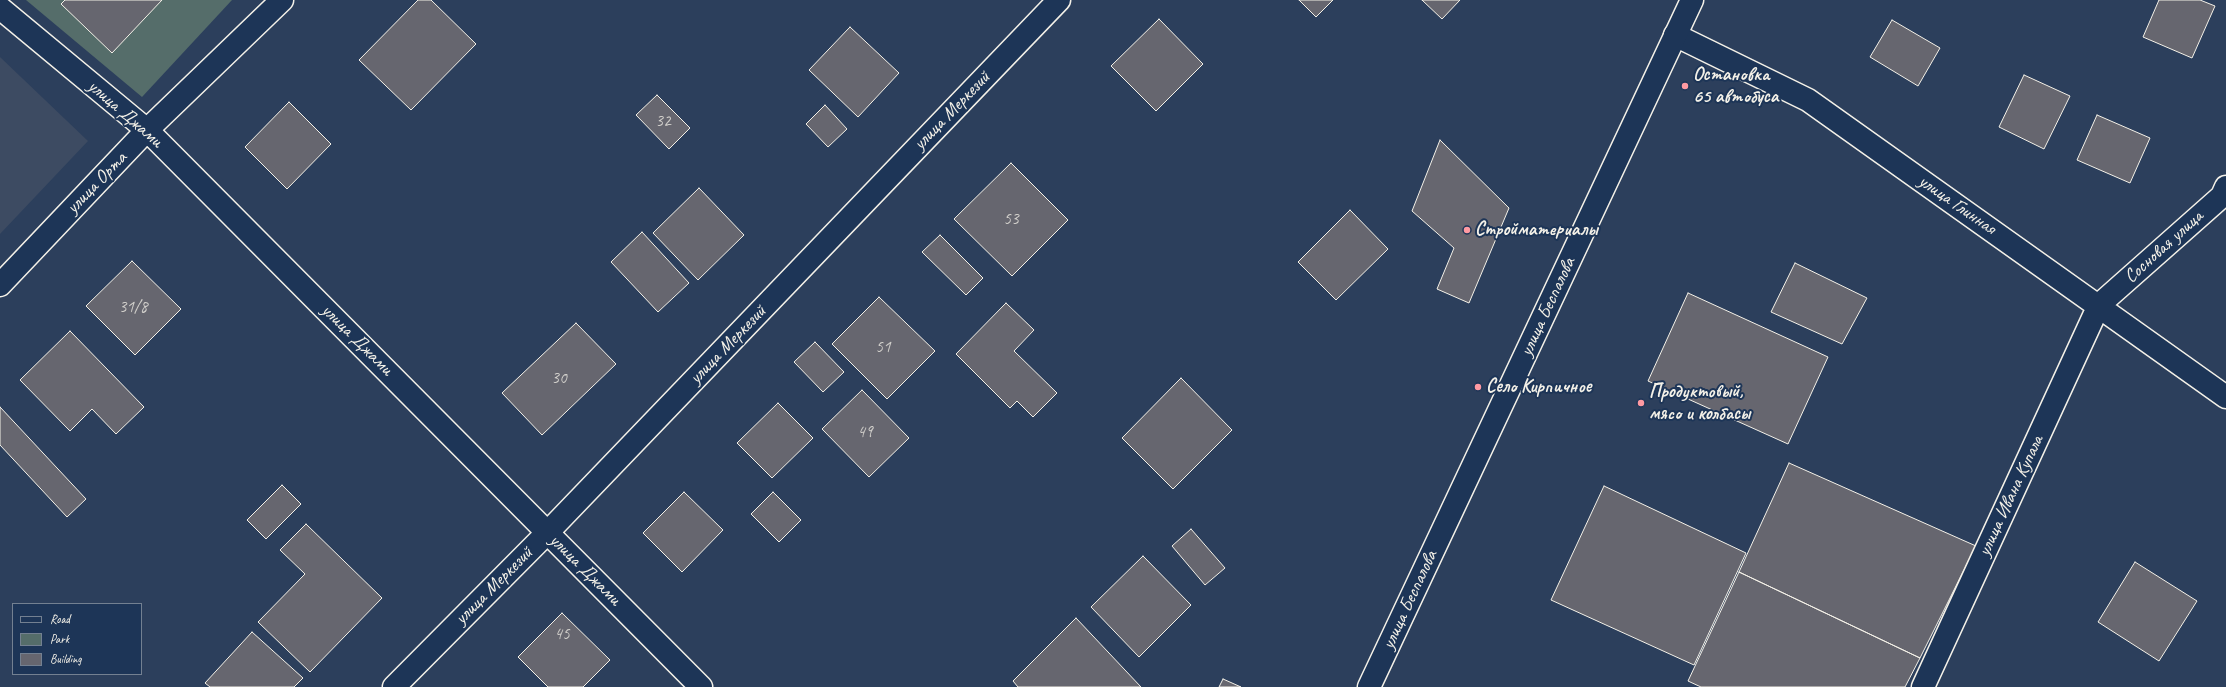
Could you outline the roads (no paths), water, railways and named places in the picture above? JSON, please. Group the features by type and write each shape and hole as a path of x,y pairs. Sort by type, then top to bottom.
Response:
{"street":[{"name":"улица Орта","path":"0,285 147,130 282,0"},
{"name":"улица Меркезий","path":"394,687 548,532 1059,0"},
{"name":"улица Беспалова","path":"1369,687 1692,0"},
{"name":"улица Джами","path":"0,8 147,130 701,687"},
{"name":"улица Глинная","path":"1675,35 1808,100 2099,305 2226,397"},
{"name":"Сосновая улица","path":"2099,305 2222,196 2226,187"},
{"name":"улица Ивана Купала","path":"1923,687 2099,305"}],"place":[{"name":"Остановка 65 автобуса","path":"1685,86"},
{"name":"Стройматериалы","path":"1467,230"},
{"name":"Село Кирпичное","path":"1478,387"},
{"name":"Продуктовый, мясо и колбасы","path":"1641,403"}]}
